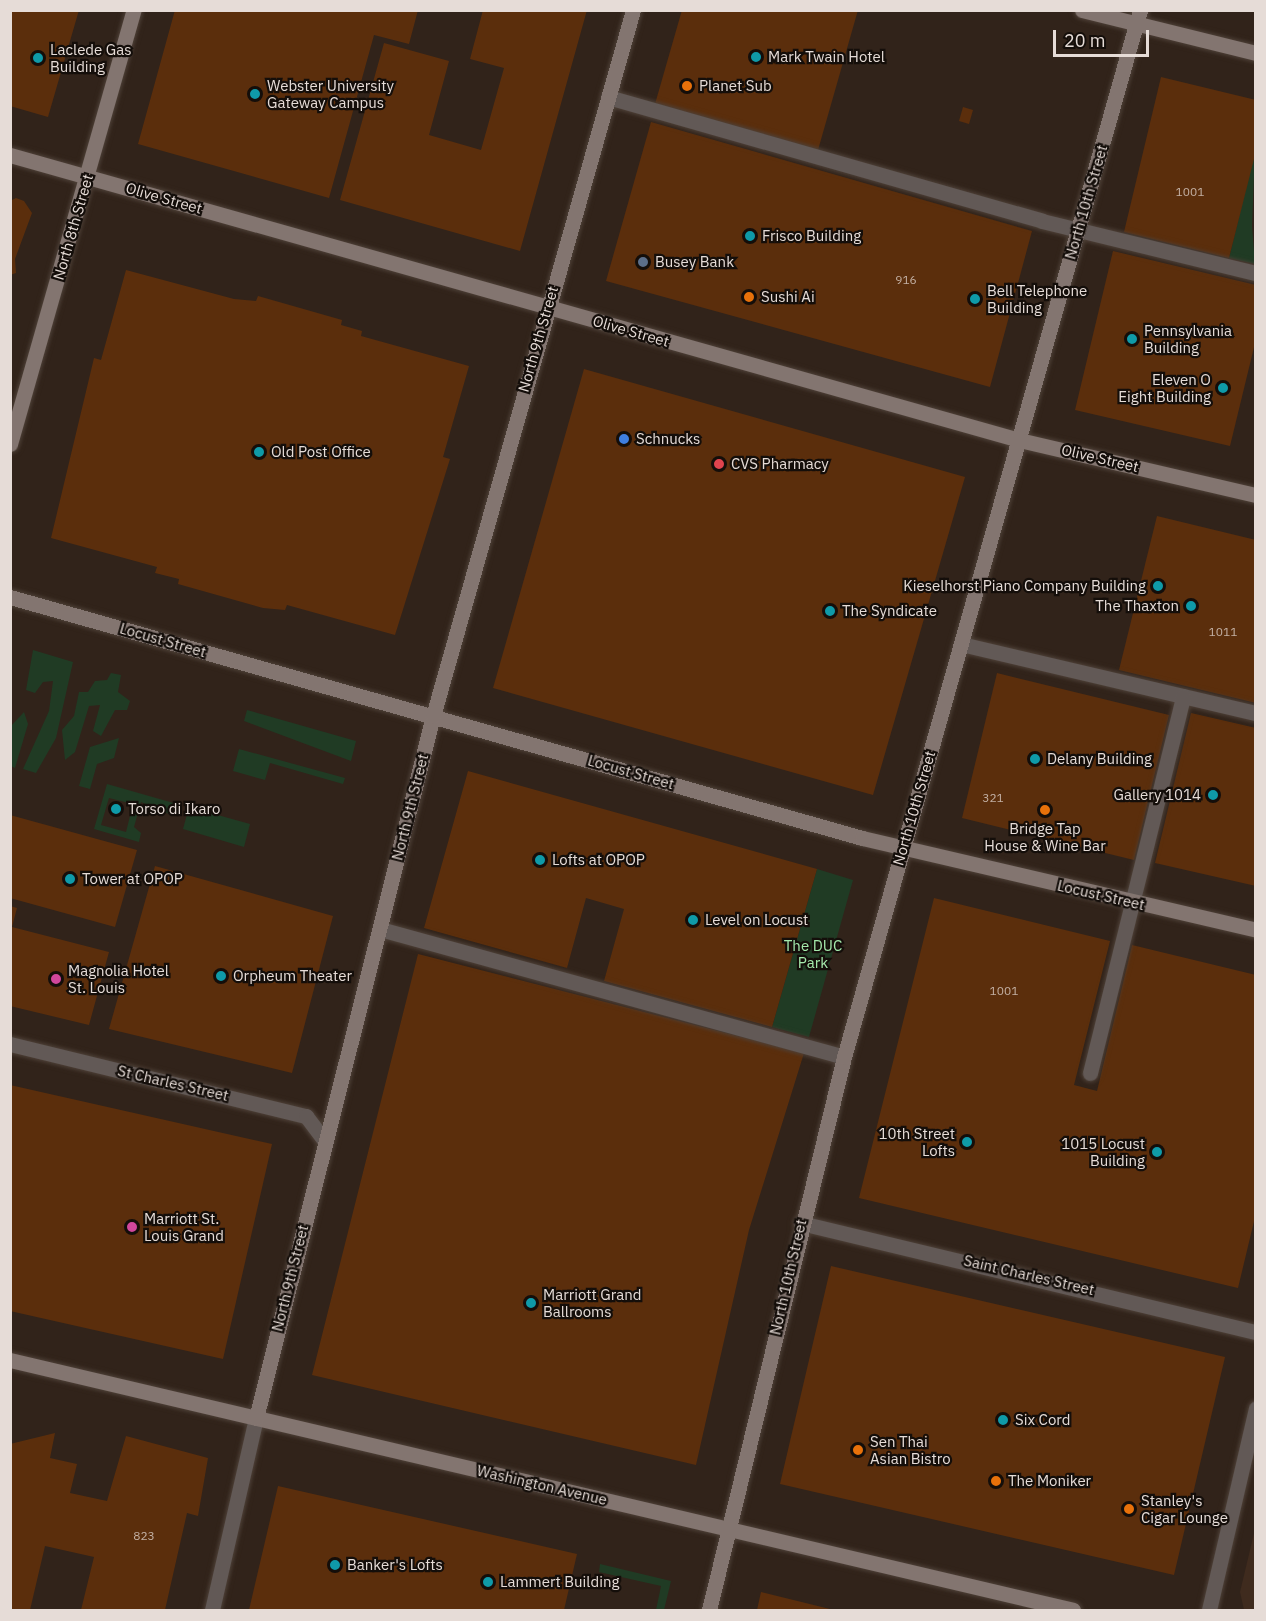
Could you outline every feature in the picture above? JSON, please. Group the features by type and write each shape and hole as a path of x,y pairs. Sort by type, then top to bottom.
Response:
{"street":[{"name":"North 8th Street","path":"10,444 134,10"},
{"name":"North 9th Street","path":"212,1611 256,1418 324,1140 433,716 633,10"},
{"path":"1082,10 1138,18 1256,54"},
{"name":"North 10th Street","path":"709,1611 801,1223 844,1057 1138,18"},
{"path":"608,97 1078,230 1256,273"},
{"name":"Olive Street","path":"10,154 1019,440 1256,495"},
{"name":"Locust Street","path":"10,597 903,849 1256,930"},
{"path":"961,644 1256,713"},
{"path":"1090,1073 1183,696"},
{"path":"380,929 844,1057"},
{"name":"St Charles Street","path":"10,1044 306,1116 324,1140"},
{"name":"Saint Charles Street","path":"801,1223 1256,1332"},
{"name":"Washington Avenue","path":"10,1360 1073,1611"},
{"path":"1209,1611 1256,1408"}],"shaded area":[{"path":"1255,1529 1255,1610 1244,1610 1240,1592"}],"green space":[{"path":"1255,151 1252,226 1255,264 1229,258"},
{"path":"33,650 73,662 56,738 36,773 23,769 49,711 53,681 43,682 35,693 26,690"},
{"path":"111,673 121,675 118,692 130,701 127,710 115,710 101,736 93,731 100,705 89,706 75,752 65,760 62,730 74,716 79,692 88,692 95,681 107,680"},
{"path":"247,710 356,741 351,761 244,721"},
{"path":"24,712 28,724 15,768 11,766 11,726"},
{"path":"119,738 114,758 97,764 90,789 79,786 90,747"},
{"path":"239,749 345,778 343,784 270,763 265,780 233,771"},
{"path":"107,784 177,804 174,816 141,802 134,827 141,833 139,842 94,829","holes":["109,798 133,804 126,832 101,825"]},
{"path":"189,807 250,824 244,847 183,829"},
{"name":"The DUC Park","path":"817,869 853,880 809,1037 772,1027"},
{"path":"600,1564 671,1581 664,1610 656,1610 661,1586 599,1572"}],"building":[{"name":"Laclede Gas Building","path":"10,10 79,10 48,117 10,106"},
{"name":"Webster University Gateway Campus","path":"175,10 418,10 409,44 374,35 329,198 138,144"},
{"path":"483,10 587,10 520,251 340,200 384,43 449,61 429,135 481,150 504,68 470,59"},
{"name":"Mark Twain Hotel","path":"682,10 858,10 818,150 655,104"},
{"path":"1161,77 1256,100 1256,151 1229,258 1124,232"},
{"path":"963,107 973,110 969,124 959,121"},
{"name":"Frisco Building","path":"651,122 1032,231 990,387 606,281"},
{"path":"16,198 24,201 32,213 15,259 16,273 10,275 10,201"},
{"path":"1113,251 1256,285 1256,339 1230,446 1075,410"},
{"name":"Old Post Office","path":"126,270 234,299 256,301 258,296 342,320 341,325 362,331 361,336 469,366 443,457 450,459 395,635 287,605 285,610 263,608 178,584 179,579 155,573 157,567 51,538 94,358 101,360"},
{"path":"584,369 965,477 873,795 493,688"},
{"path":"1157,516 1256,540 1256,703 1119,670"},
{"name":"Delany Building","path":"997,673 1169,715 1134,860 962,818"},
{"name":"Gallery 1014","path":"1191,713 1256,728 1256,886 1155,863"},
{"path":"468,771 817,869 772,1027 604,981 624,909 586,898 567,968 424,928"},
{"name":"Tower at OPOP","path":"10,815 137,850 115,927 10,898"},
{"name":"Orpheum Theater","path":"155,866 333,916 292,1073 109,1029"},
{"path":"934,898 1110,941 1074,1085 1097,1091 1132,945 1256,975 1256,1213 1238,1288 859,1198"},
{"name":"Magnolia Hotel St. Louis","path":"10,906 17,908 12,927 109,952 89,1025 10,1006"},
{"path":"418,954 804,1053 749,1230 696,1465 312,1375"},
{"name":"Marriott St. Louis Grand","path":"10,1085 272,1144 223,1359 10,1311"},
{"name":"Six Cord","path":"831,1266 1225,1357 1174,1575 780,1484"},
{"path":"55,1433 50,1458 77,1464 70,1493 107,1501 126,1436 208,1458 198,1516 187,1513 165,1610 81,1610 94,1557 45,1546 30,1610 10,1610 10,1444"},
{"path":"278,1486 577,1554 564,1610 249,1610"},
{"path":"761,1592 834,1610 757,1610"}],"place":[{"name":"Mark Twain Hotel","path":"756,57"},
{"name":"Laclede Gas Building","path":"38,58"},
{"name":"Planet Sub","path":"687,86"},
{"name":"Webster University Gateway Campus","path":"255,94"},
{"name":"Frisco Building","path":"750,236"},
{"name":"Busey Bank","path":"643,262"},
{"name":"Sushi Ai","path":"749,297"},
{"name":"Bell Telephone Building","path":"975,299"},
{"name":"Pennsylvania Building","path":"1132,339"},
{"name":"Eleven O Eight Building","path":"1223,388"},
{"name":"Schnucks","path":"624,439"},
{"name":"Old Post Office","path":"259,452"},
{"name":"CVS Pharmacy","path":"719,464"},
{"name":"Kieselhorst Piano Company Building","path":"1158,586"},
{"name":"The Thaxton","path":"1191,606"},
{"name":"The Syndicate","path":"830,611"},
{"name":"Delany Building","path":"1035,759"},
{"name":"Gallery 1014","path":"1213,795"},
{"name":"Torso di Ikaro","path":"116,809"},
{"name":"Bridge Tap House & Wine Bar","path":"1045,810"},
{"name":"Lofts at OPOP","path":"540,860"},
{"name":"Tower at OPOP","path":"70,879"},
{"name":"Level on Locust","path":"693,920"},
{"name":"Orpheum Theater","path":"221,976"},
{"name":"Magnolia Hotel St. Louis","path":"56,979"},
{"name":"10th Street Lofts","path":"967,1142"},
{"name":"1015 Locust Building","path":"1157,1152"},
{"name":"Marriott St. Louis Grand","path":"132,1227"},
{"name":"Marriott Grand Ballrooms","path":"531,1303"},
{"name":"Six Cord","path":"1003,1420"},
{"name":"Sen Thai Asian Bistro","path":"858,1450"},
{"name":"The Moniker","path":"996,1481"},
{"name":"Stanley's Cigar Lounge","path":"1129,1509"},
{"name":"Banker's Lofts","path":"335,1565"},
{"name":"Lammert Building","path":"488,1582"}]}
